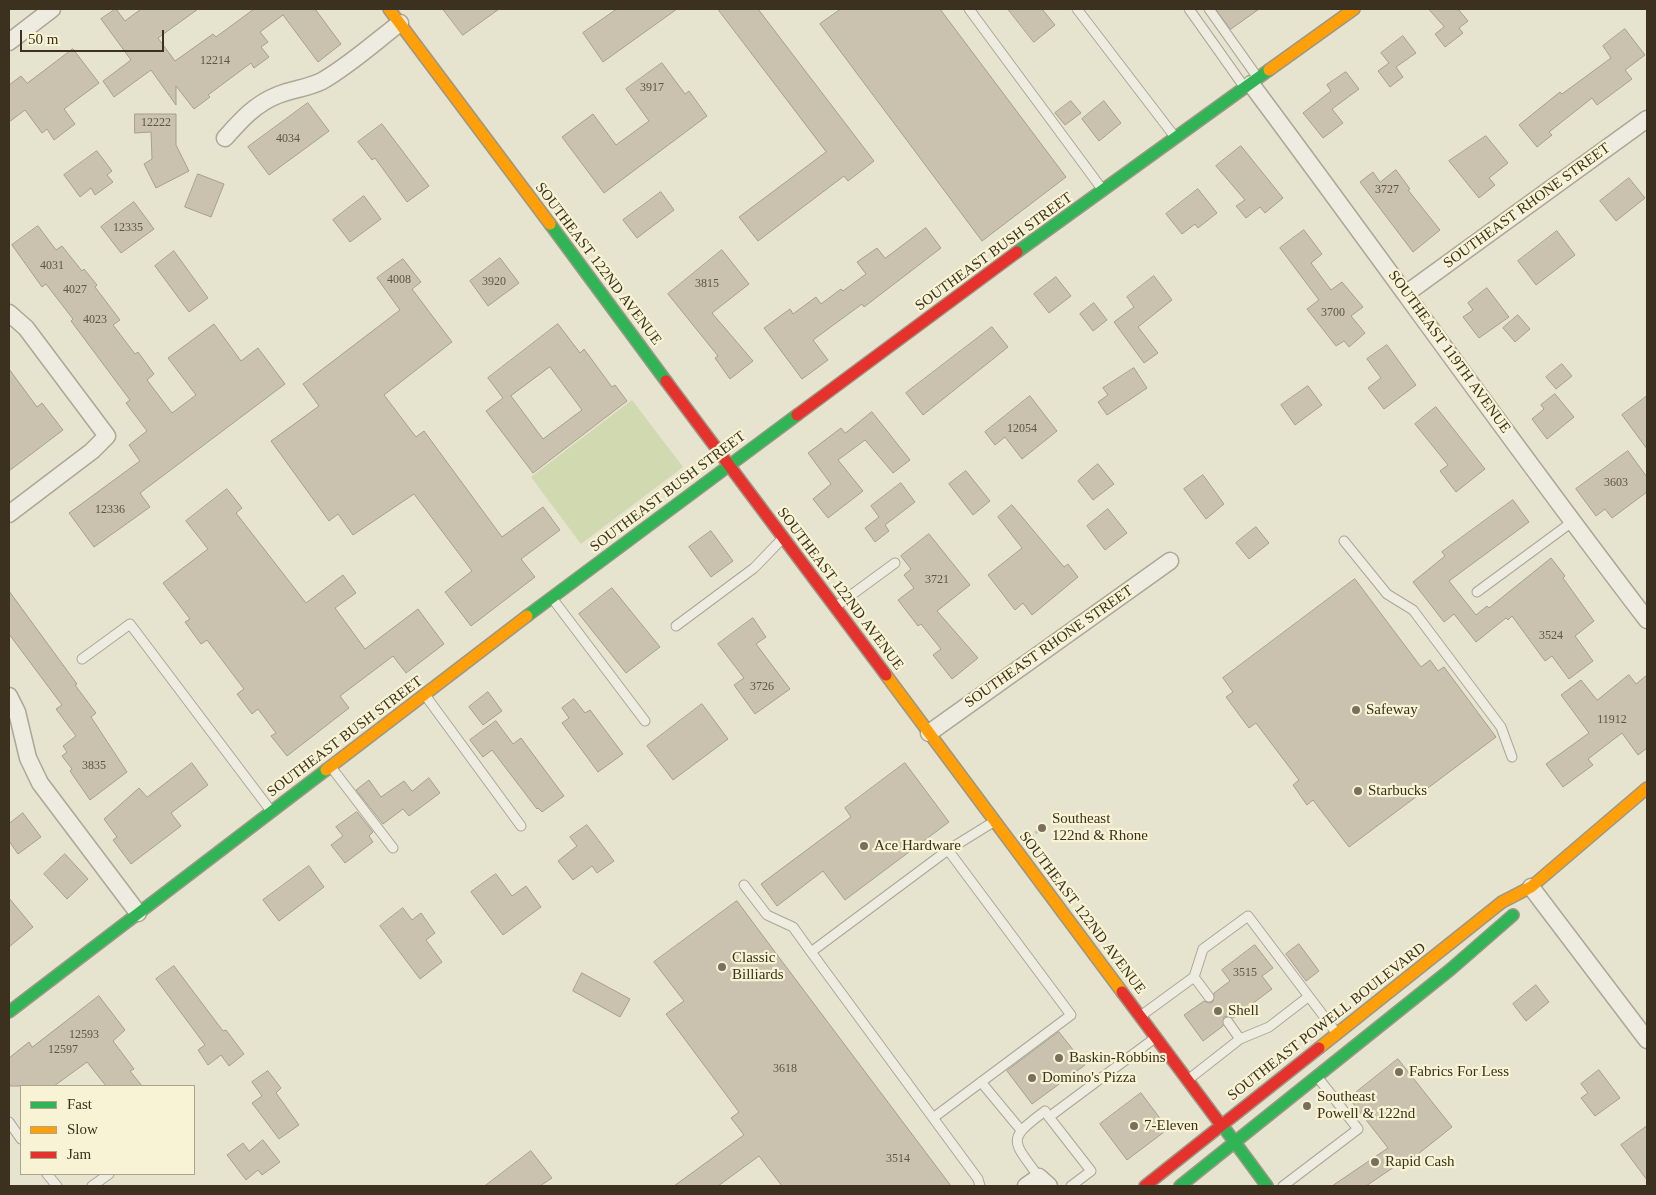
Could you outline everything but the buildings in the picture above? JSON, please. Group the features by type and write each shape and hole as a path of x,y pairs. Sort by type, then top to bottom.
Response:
{"main road":[{"name":"SOUTHEAST 122ND AVENUE","path":"389,9 1267,1186"},
{"name":"SOUTHEAST BUSH STREET","path":"9,1012 552,597 729,465 1354,9"},
{"name":"SOUTHEAST POWELL BOULEVARD","path":"1145,1186 1502,902 1531,887 1647,788"},
{"name":"SOUTHEAST POWELL BOULEVARD","path":"1180,1186 1451,969 1513,915 1531,887"}],"street":[{"path":"9,42 52,9"},
{"path":"225,138 247,113 261,103 280,94 314,85 328,77 400,23"},
{"name":"SOUTHEAST 119TH AVENUE","path":"1251,84 1407,293 1572,522 1647,620"},
{"name":"SOUTHEAST RHONE STREET","path":"1407,293 1647,119"},
{"path":"9,313 26,328 107,436 92,451 9,514"},
{"name":"SOUTHEAST RHONE STREET","path":"929,733 1170,561"},
{"path":"9,696 18,712 28,758 36,776 138,913"},
{"path":"1531,887 1647,1040"}],"lane":[{"path":"970,9 1104,192"},
{"path":"1077,9 1177,139"},
{"path":"1189,9 1251,84"},
{"path":"1209,9 1251,84"},
{"path":"1477,592 1572,522"},
{"path":"676,626 754,568 783,538"},
{"path":"1344,541 1387,594 1413,610 1501,727 1512,758"},
{"path":"835,607 895,563"},
{"path":"552,597 644,721"},
{"path":"82,659 130,624 271,812"},
{"path":"424,695 521,826"},
{"path":"331,766 393,848"},
{"path":"811,952 948,850 995,821"},
{"path":"934,1118 1071,1015 948,850"},
{"path":"744,885 767,915 793,927 934,1118 978,1179 980,1186"},
{"path":"1141,1016 1194,977 1203,949 1248,916 1308,998 1337,1033"},
{"path":"1194,977 1209,997"},
{"path":"1189,1080 1240,1039 1269,1027 1308,998"},
{"path":"1228,1022 1240,1039"},
{"path":"1049,1117 1156,1037"},
{"path":"1283,1186 1358,1128 1318,1076"},
{"path":"981,1082 1020,1129"},
{"path":"1038,1183 1018,1148 1016,1138 1020,1129 1045,1111 1091,1171 1071,1186"},
{"path":"9,1122 20,1138"},
{"path":"49,1175 57,1186"},
{"path":"92,1186 108,1175"}],"green space":[{"path":"632,400 683,467 581,544 531,477"}],"traffic: fast":[{"path":"1017,252 1269,70"},
{"path":"550,224 666,381"},
{"path":"527,616 797,415"},
{"path":"9,1012 326,770"},
{"path":"1180,1186 1451,969 1513,915"},
{"path":"1225,1129 1267,1186"}],"traffic: slow":[{"path":"389,9 550,224"},
{"path":"1269,70 1354,9"},
{"path":"326,770 527,616"},
{"path":"886,675 1122,992"},
{"path":"1319,1048 1502,902 1531,887 1647,788"}],"traffic: jam":[{"path":"797,415 1017,252"},
{"path":"666,381 886,675"},
{"path":"1122,992 1221,1125"},
{"path":"1145,1186 1319,1048"}],"place":[{"name":"Safeway","path":"1356,710"},
{"name":"Starbucks","path":"1358,791"},
{"name":"Southeast 122nd & Rhone","path":"1042,828"},
{"name":"Ace Hardware","path":"864,846"},
{"name":"Classic Billiards","path":"722,967"},
{"name":"Shell","path":"1218,1011"},
{"name":"Baskin-Robbins","path":"1059,1058"},
{"name":"Fabrics For Less","path":"1399,1072"},
{"name":"Domino's Pizza","path":"1032,1078"},
{"name":"Southeast Powell & 122nd","path":"1307,1106"},
{"name":"7-Eleven","path":"1134,1126"},
{"name":"Rapid Cash","path":"1375,1162"}]}
